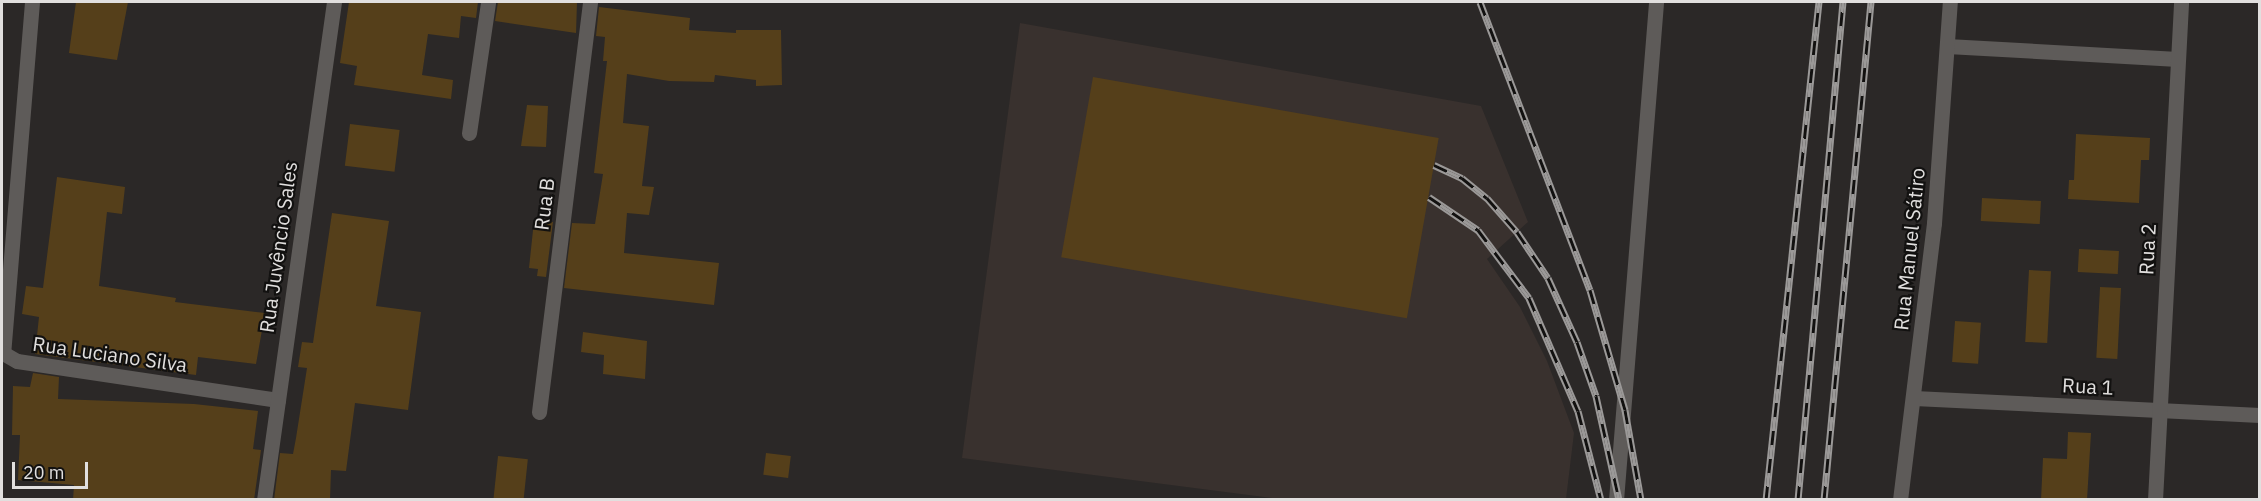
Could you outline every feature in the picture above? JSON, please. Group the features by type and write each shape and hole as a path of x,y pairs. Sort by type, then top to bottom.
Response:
{"street":[{"name":"Rua Luciano Silva","path":"32,2 3,353 17,361 278,400"},
{"name":"Rua Juvêncio Sales","path":"264,500 334,2"},
{"path":"469,133 488,2"},
{"name":"Rua B","path":"539,412 590,2"},
{"path":"1616,500 1656,2"},
{"name":"Rua Manuel Sátiro","path":"1900,500 1934,224 1950,2"},
{"name":"Rua 2","path":"2155,500 2181,2"},
{"path":"1947,46 2178,59"},
{"name":"Rua 1","path":"1914,398 2259,415"}],"shaded area":[{"path":"1020,23 1481,106 1528,222 1487,259 1520,307 1547,361 1574,433 1566,499 1280,499 962,458"}],"building":[{"path":"76,2 128,2 117,60 69,53"},
{"path":"349,2 478,2 476,18 461,16 459,38 428,34 422,75 453,80 451,99 354,85 357,66 340,63"},
{"path":"498,2 577,2 576,33 495,21"},
{"path":"599,7 690,18 689,30 736,33 736,30 781,30 782,85 756,86 756,80 715,75 714,82 669,81 627,74 623,123 649,126 642,186 654,187 649,215 627,213 624,253 719,263 714,305 564,288 572,223 595,224 603,174 594,173 607,61 603,61 605,37 596,36"},
{"path":"1093,77 1439,138 1407,318 1061,257"},
{"path":"527,105 548,106 546,147 521,146"},
{"path":"350,124 400,130 395,172 345,166"},
{"path":"2076,134 2150,138 2149,160 2141,160 2139,203 2068,199 2069,180 2074,180"},
{"path":"57,177 125,187 122,214 107,212 99,286 176,298 175,302 265,313 256,364 198,357 196,375 35,354 39,317 22,314 26,286 43,288"},
{"path":"1982,198 2041,201 2040,224 1981,221"},
{"path":"332,213 389,221 376,306 421,312 408,410 355,403 346,471 331,470 330,500 274,500 280,453 293,454 307,368 298,367 302,342 313,343"},
{"path":"534,221 553,222 546,277 537,276 538,269 529,268"},
{"path":"2079,249 2119,251 2118,274 2078,272"},
{"path":"2029,270 2051,271 2047,343 2025,342"},
{"path":"2100,287 2121,288 2117,359 2096,358"},
{"path":"1955,321 1981,323 1978,364 1952,362"},
{"path":"583,332 647,341 645,379 603,374 604,355 581,352"},
{"path":"33,373 59,377 58,399 194,404 258,411 253,449 261,450 254,500 73,500 74,485 18,480 20,435 12,435 13,386 30,387"},
{"path":"2068,432 2091,433 2087,500 2041,500 2043,458 2067,459"},
{"path":"766,453 791,456 788,478 763,475"},
{"path":"498,456 528,459 524,500 493,500"}],"railway":[{"path":"1480,2 1590,290 1625,410 1641,500"},
{"path":"1766,500 1819,2"},
{"path":"1798,500 1843,2"},
{"path":"1824,500 1871,2"},
{"path":"1434,165 1462,178 1487,198 1517,232 1548,278 1577,342 1596,396 1619,500"},
{"path":"1429,197 1478,230 1529,298 1578,411 1601,500"}]}
